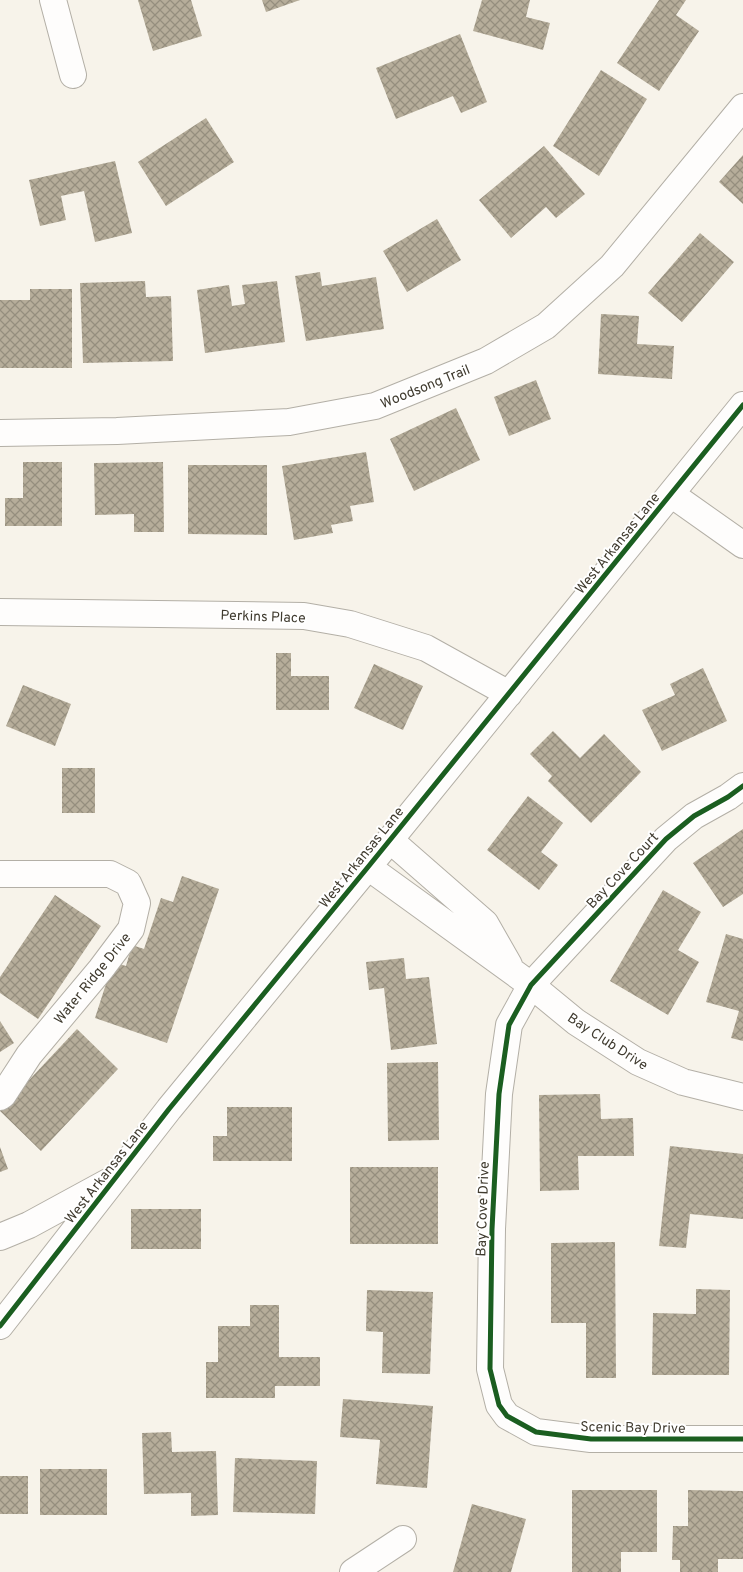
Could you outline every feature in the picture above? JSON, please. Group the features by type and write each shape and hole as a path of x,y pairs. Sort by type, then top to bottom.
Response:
{"street":[{"path":"53,0 72,75"},
{"name":"Woodsong Trail","path":"0,433 117,431 289,422 375,406 486,361 546,326 612,266 743,106"},
{"name":"West Arkansas Lane","path":"0,1326 175,1101 743,406"},
{"path":"671,494 743,545"},
{"name":"Perkins Place","path":"0,612 304,616 350,624 426,648 509,694"},
{"name":"Bay Cove Court","path":"522,978 666,839 694,816 728,797 743,786"},
{"name":"Bay Club Drive","path":"390,840 485,923 522,978"},
{"name":"Bay Club Drive","path":"368,867 522,978 576,1022 638,1062 683,1082 743,1098"},
{"name":"Water Ridge Drive","path":"0,874 110,874 128,883 138,903 131,929 101,969 29,1055 0,1097"},
{"name":"Bay Cove Drive","path":"522,978 509,1025 499,1094 492,1229 490,1370 499,1405 507,1416 525,1426"},
{"path":"0,1237 29,1225 117,1176"},
{"name":"Scenic Bay Drive","path":"525,1426 536,1432 591,1439 743,1439"},
{"path":"353,1572 403,1540"}],"building":[{"path":"138,0 191,0 202,36 153,51"},
{"path":"262,0 300,0 266,12"},
{"path":"482,0 530,0 526,17 550,23 543,50 473,31"},
{"path":"659,0 686,0 676,15 699,31 659,91 617,63"},
{"path":"460,34 487,102 461,113 453,96 396,119 376,68"},
{"path":"601,70 647,99 599,176 553,146"},
{"path":"206,118 234,162 166,206 138,162"},
{"path":"544,146 585,194 556,218 546,207 511,238 479,200"},
{"path":"743,155 743,204 719,182"},
{"path":"115,161 132,233 95,242 84,191 61,196 66,220 40,226 29,180"},
{"path":"437,219 461,260 407,292 383,251"},
{"path":"700,233 734,262 682,322 648,293"},
{"path":"320,272 322,286 376,277 384,329 306,341 295,276"},
{"path":"145,281 146,297 171,296 173,361 83,363 80,283"},
{"path":"277,281 285,342 205,353 197,290 229,285 232,306 245,304 242,285"},
{"path":"30,289 72,289 72,368 0,368 0,300 30,300"},
{"path":"601,314 639,316 637,344 674,346 672,379 598,374"},
{"path":"536,380 551,419 509,436 494,397"},
{"path":"456,408 480,460 414,491 390,439"},
{"path":"366,452 374,502 350,506 353,521 331,525 333,533 294,540 282,466"},
{"path":"23,462 62,462 62,526 5,526 5,498 23,498"},
{"path":"163,462 164,532 134,532 134,514 95,515 94,463"},
{"path":"188,465 267,465 267,535 188,534"},
{"path":"276,653 291,653 291,676 329,676 329,710 276,710"},
{"path":"374,664 423,686 403,730 354,708"},
{"path":"703,668 727,721 662,751 642,710 675,695 670,684"},
{"path":"23,685 71,704 55,746 6,726"},
{"path":"553,731 580,758 604,734 641,772 591,823 548,781 552,776 530,754"},
{"path":"62,768 95,768 95,813 62,813"},
{"path":"528,796 563,823 541,852 558,865 539,890 487,850"},
{"path":"743,829 743,894 723,907 693,863"},
{"path":"182,876 219,889 167,1043 95,1018 113,962 126,966 132,945 144,949 161,898 173,902"},
{"path":"663,890 701,912 678,950 699,962 668,1015 610,981"},
{"path":"55,895 101,926 38,1019 0,993 0,977"},
{"path":"726,934 743,939 743,1041 731,1038 739,1011 706,1002"},
{"path":"404,958 406,979 429,977 437,1044 391,1050 384,988 369,990 366,962"},
{"path":"0,1021 14,1043 0,1052"},
{"path":"77,1029 118,1069 41,1151 0,1111"},
{"path":"438,1062 439,1140 388,1141 387,1063"},
{"path":"600,1094 601,1119 633,1118 634,1156 578,1156 579,1190 540,1191 539,1095"},
{"path":"227,1107 292,1107 292,1161 213,1161 213,1136 227,1136"},
{"path":"670,1146 743,1154 743,1219 690,1214 686,1248 659,1246"},
{"path":"0,1147 8,1169 0,1172"},
{"path":"350,1167 438,1167 438,1244 350,1244"},
{"path":"131,1209 201,1209 201,1249 131,1249"},
{"path":"615,1242 616,1378 586,1378 586,1323 551,1323 551,1243"},
{"path":"696,1289 730,1290 729,1375 652,1375 653,1313 696,1314"},
{"path":"367,1290 433,1292 430,1374 382,1373 383,1332 366,1331"},
{"path":"250,1305 279,1305 279,1357 320,1357 320,1386 275,1386 275,1398 206,1398 206,1362 218,1362 218,1326 250,1326"},
{"path":"343,1399 433,1406 427,1488 376,1484 380,1440 340,1437"},
{"path":"171,1432 172,1452 216,1451 218,1515 191,1516 191,1493 144,1494 142,1433"},
{"path":"235,1458 317,1461 315,1514 233,1512"},
{"path":"40,1469 107,1469 107,1515 40,1515"},
{"path":"0,1476 28,1476 28,1514 0,1514"},
{"path":"572,1490 657,1490 657,1552 621,1552 621,1572 572,1572"},
{"path":"688,1490 743,1491 743,1559 718,1559 718,1572 680,1572 680,1560 672,1560 673,1526 688,1526"},
{"path":"472,1504 526,1519 511,1572 453,1572"}],"cycle path":[{"path":"0,1326 169,1109 743,405"},
{"path":"743,786 728,797 694,816 666,839 531,985 509,1025 499,1094 492,1229 490,1369 499,1405 507,1416 536,1432 591,1439 743,1439"}]}
